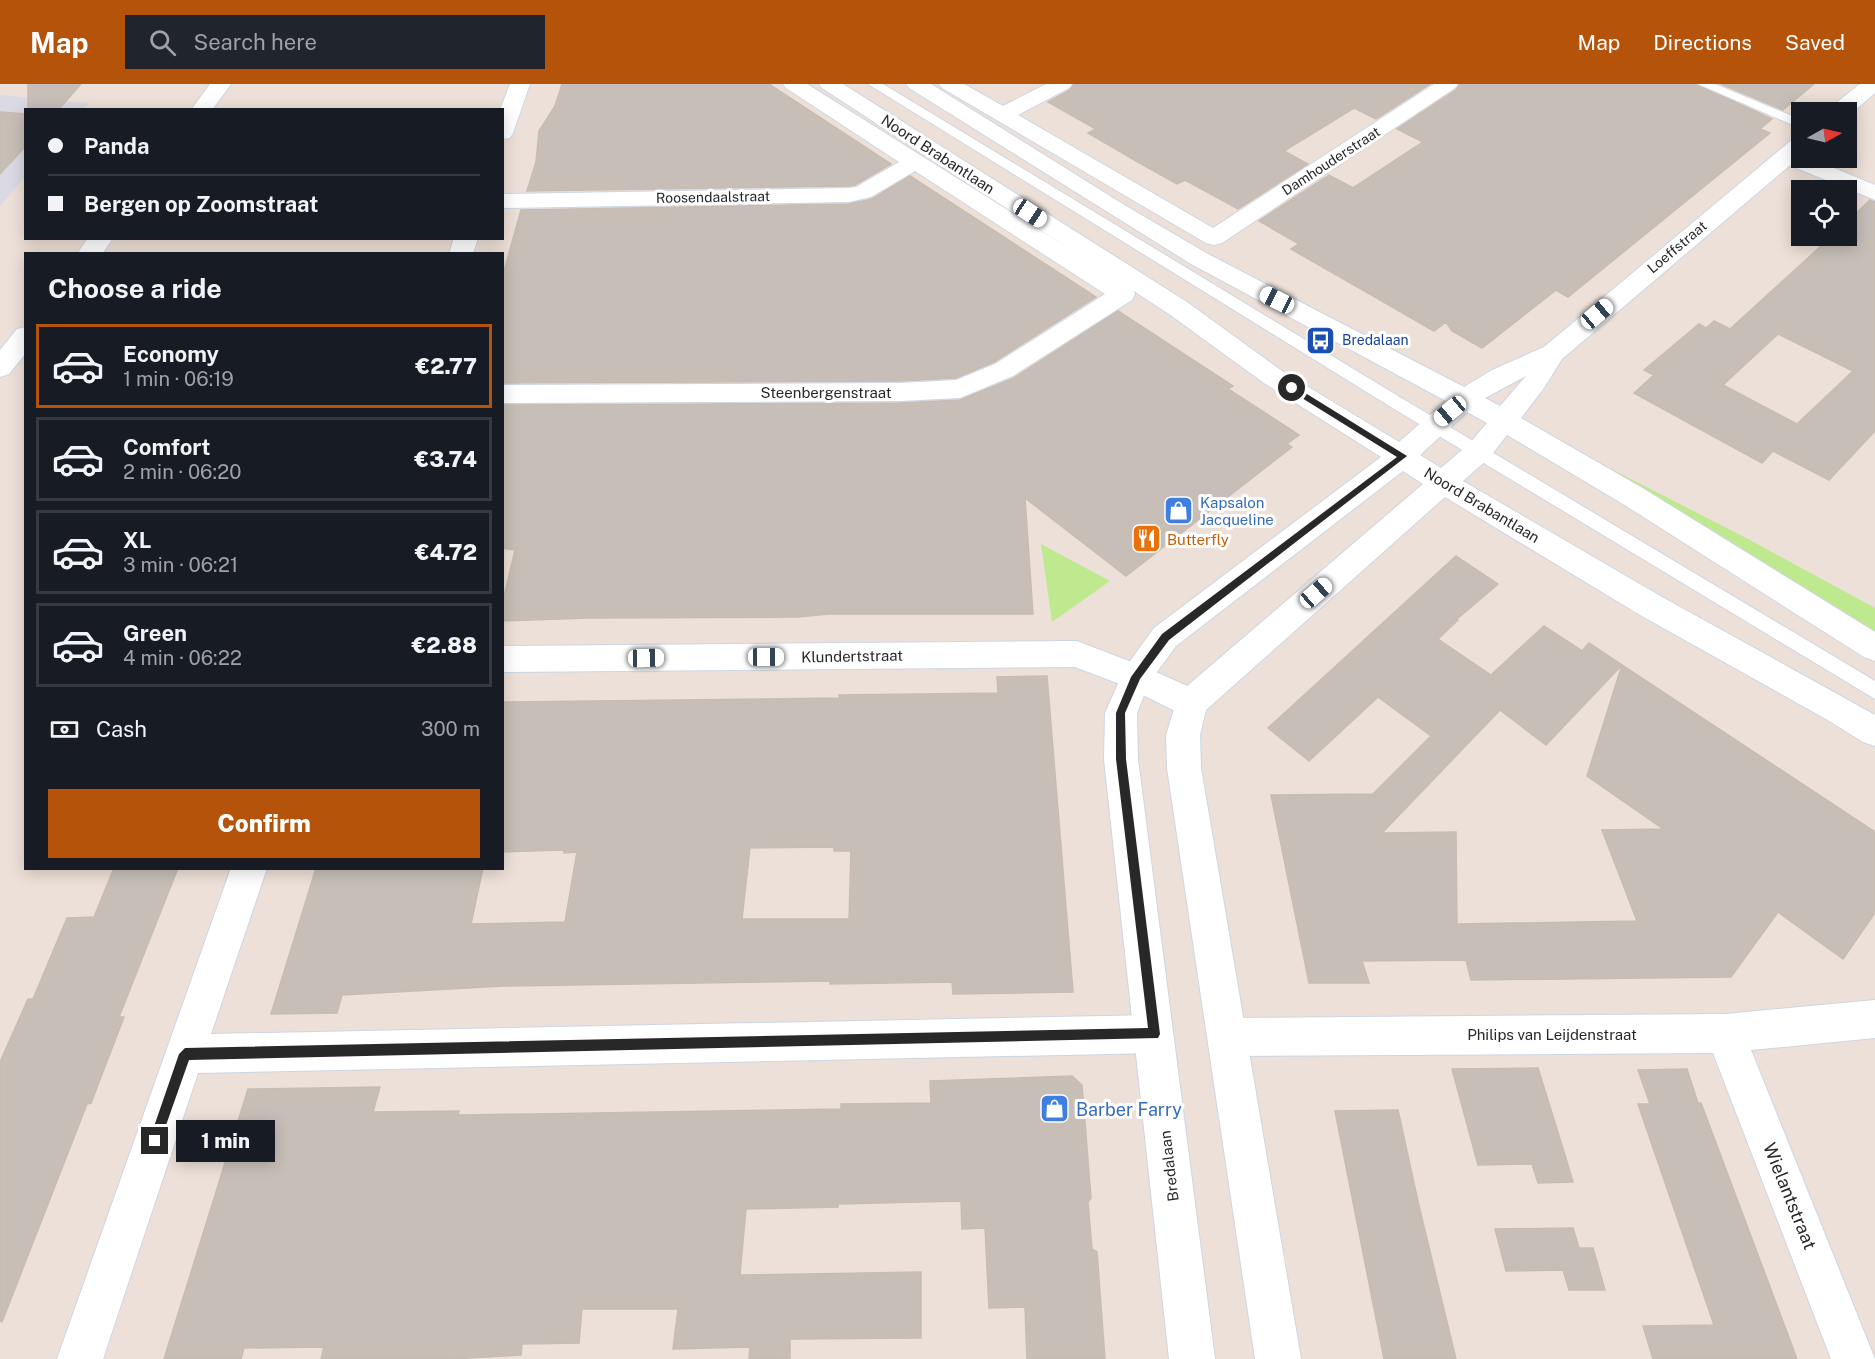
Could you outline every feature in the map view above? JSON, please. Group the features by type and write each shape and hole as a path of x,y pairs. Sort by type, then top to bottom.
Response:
{"street":[{"path":"202,108 220,84"},
{"path":"504,128 520,84"},
{"name":"Noord Brabantlaan","path":"793,84 1123,294"},
{"name":"Noord Brabantlaan","path":"829,84 1178,308 1273,377 1444,483 1651,606 1838,709 1875,732"},
{"path":"916,84 1116,208 1240,281 1332,328 1427,381 1466,398 1715,547 1762,579 1875,648"},
{"path":"949,84 1002,115 1062,84"},
{"name":"Damhouderstraat","path":"1002,115 1214,238 1448,84"},
{"path":"1851,102 1873,84"},
{"name":"Loeffstraat","path":"1435,424 1466,398 1501,376 1552,353 1791,152"},
{"name":"Roosendaalstraat","path":"504,201 849,195 863,192 915,162"},
{"path":"1828,168 1875,194"},
{"name":"Steenbergenstraat","path":"504,394 900,392 960,389 1004,370 1123,294"},
{"path":"0,368 24,338"},
{"name":"Loeffstraat","path":"1444,483 1479,451 1535,382 1552,353"},
{"name":"Bredalaan","path":"1192,1359 1121,759 1120,713 1136,677 1165,637 1403,456 1435,424"},
{"path":"1278,1359 1184,768 1183,735 1191,703 1444,483"},
{"name":"Klundertstraat","path":"504,659 1077,654 1136,677 1191,703"},
{"path":"80,1359 248,870"},
{"name":"Philips van Leijdenstraat","path":"1228,1037 1725,1033 1875,1019"},
{"name":"Wielantstraat","path":"1725,1033 1854,1359"},
{"path":"185,1054 1154,1034"}],"lane":[{"name":"Noord Brabantlaan","path":"874,84 1875,691"},
{"path":"1704,84 1791,120"}],"shaded area":[{"path":"0,95 89,103 85,108 24,108 24,178 0,206"}],"green space":[{"path":"1586,456 1748,539 1875,608 1875,638 1838,616 1739,547"},
{"path":"1041,544 1110,581 1052,622"}],"building":[{"path":"28,84 81,84 60,108 28,108"},
{"path":"562,84 769,84 891,164 855,185 849,186 527,191 536,162 539,131 555,106"},
{"path":"1074,84 1430,84 1376,119 1354,108 1284,151 1308,164 1238,209 1185,180 1177,184 1088,133 1096,129 1048,102 1070,90"},
{"path":"1460,84 1696,84 1772,119 1760,129 1770,133 1568,297 1556,290 1482,348 1452,331 1446,322 1434,331 1291,249 1299,244 1259,221 1329,175 1353,188 1423,142 1397,129 1456,90"},
{"path":"1721,84 1814,84 1783,110"},
{"path":"0,112 24,114 24,148 0,174"},
{"path":"910,176 1096,297 994,362 956,378 900,381 504,383 504,271 521,210 849,204 872,199"},
{"path":"1870,200 1875,202 1875,431 1829,480 1773,451 1762,463 1634,393 1654,375 1644,370 1699,324 1706,328 1714,321 1730,329 1821,246 1857,246 1857,212","holes":["1778,334 1853,371 1797,424 1723,385"]},
{"path":"1118,311 1233,386 1228,389 1299,435 1287,444 1292,447 1126,576 1025,498 1033,614 829,614 798,617 504,621 504,597 515,550 504,548 504,405 900,403 960,400 1014,378"},
{"path":"1456,556 1498,584 1457,619 1438,639 1491,675 1544,626 1582,651 1589,643 1875,832 1875,913 1843,959 1778,912 1731,977 1471,980 1466,960 1362,961 1369,983 1309,983 1271,795 1373,794 1431,736 1378,697 1309,761 1268,728","holes":["1622,665 1587,776 1663,829 1602,830 1637,921 1457,924 1456,832 1382,833 1500,710 1546,745"]},
{"path":"1047,676 1073,992 953,994 952,982 830,984 830,981 503,986 342,995 337,1013 271,1014 315,870 483,870 471,924 565,922 577,852 564,853 564,850 504,852 504,702 840,698 839,695 998,693 997,677","holes":["834,847 834,851 851,851 849,919 742,919 750,848"]},
{"path":"113,870 177,870 119,1017 124,1017 91,1103 87,1104 2,1322 0,1321 0,1062 28,999 33,999 67,918 94,917"},
{"path":"1538,1068 1573,1182 1538,1183 1532,1164 1478,1165 1452,1069"},
{"path":"1687,1069 1797,1359 1653,1359 1643,1326 1714,1325 1638,1104 1650,1104 1638,1070"},
{"path":"1072,1076 1082,1085 1091,1198 1088,1202 1092,1249 1097,1252 1105,1359 1027,1359 1025,1307 989,1308 985,1228 962,1229 961,1201 746,1209 740,1275 921,1272 921,1338 790,1339 790,1358 749,1359 750,1347 673,1349 678,1309 582,1309 579,1343 522,1344 521,1355 451,1359 321,1359 324,1347 244,1348 241,1359 164,1359 248,1089 380,1087 373,1112 459,1111 458,1115 534,1114 841,1109 841,1104 931,1103 930,1081"},
{"path":"1398,1110 1456,1359 1384,1359 1335,1111"},
{"path":"1573,1228 1579,1248 1593,1248 1605,1290 1569,1290 1563,1270 1506,1271 1495,1229"}],"place":[{"name":"Bredalaan","path":"1321,340"},
{"name":"Kapsalon Jacqueline","path":"1179,511"},
{"name":"Butterfly","path":"1146,539"},
{"name":"Barber Farry","path":"1055,1109"}],"route":[{"path":"155,1141 185,1054 1154,1034 1121,759 1120,713 1136,677 1165,637 1403,456 1292,388"}]}
